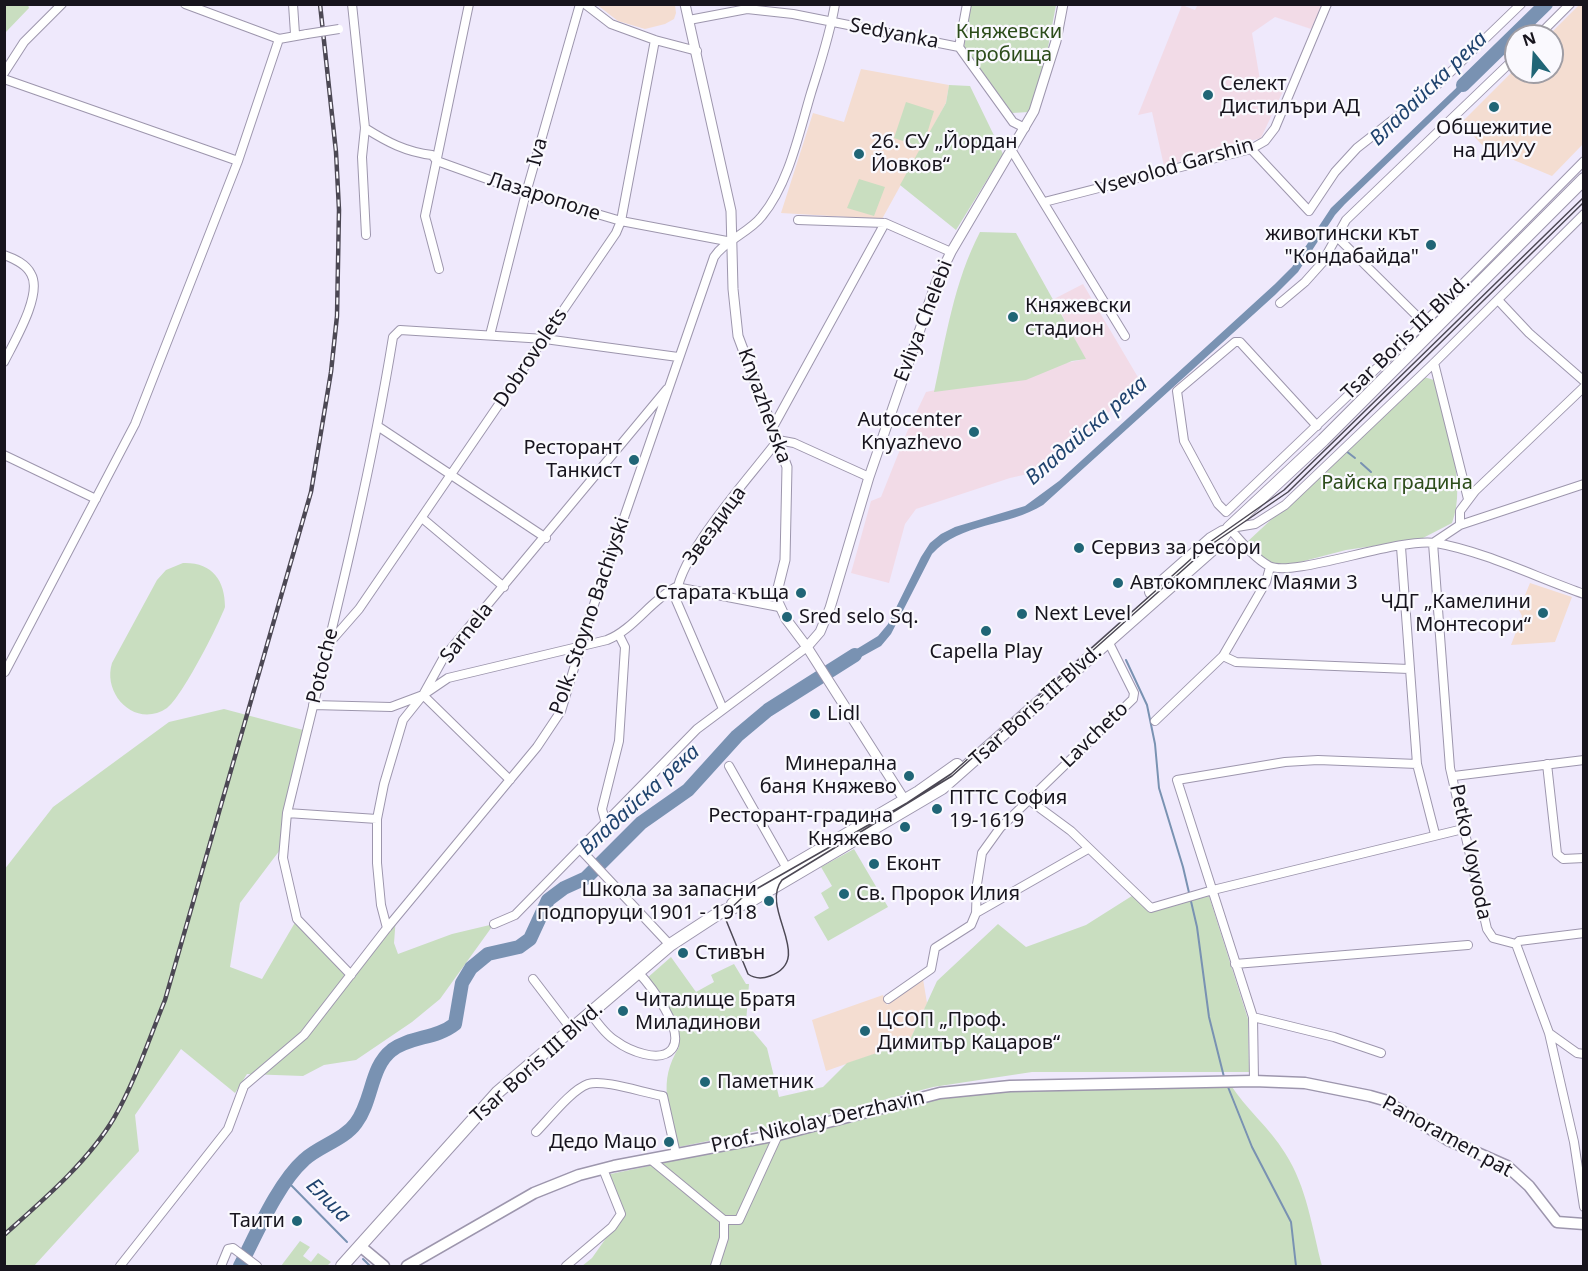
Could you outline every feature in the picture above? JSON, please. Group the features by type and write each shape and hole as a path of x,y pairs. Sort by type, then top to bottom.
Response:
{"main road":[{"name":"Tsar Boris III Blvd.","path":"345,1265 498,1092 670,945 728,908 750,901 789,873 956,778 1216,546 1229,528 1323,440 1584,179"},
{"name":"Tsar Boris III Blvd.","path":"907,805 948,773 1211,539 1229,528"},
{"name":"Prof. Nikolay Derzhavin","path":"407,1266 534,1192 603,1168 778,1135 955,1091 1010,1086 1254,1081"},
{"name":"Panoramen pat","path":"1254,1081 1319,1085 1384,1100 1435,1133 1508,1166 1529,1186 1557,1222 1584,1224"},
{"path":"360,1246 384,1266"}],"street":[{"path":"4,73 24,42 62,4"},
{"path":"185,4 279,39 295,34 339,29 352,24"},
{"path":"293,4 295,34"},
{"path":"351,4 365,128 362,158 366,235"},
{"path":"439,269 424,216 469,4"},
{"name":"Iva","path":"490,335 526,193 580,4"},
{"path":"585,4 611,24 654,40 697,51"},
{"name":"Knyazhevska","path":"685,4 730,204 738,336 778,440 788,479 785,560 777,596 779,608"},
{"name":"Polk. Stoyno Bachiyski","path":"120,1266 228,1129 244,1086 304,1035 387,928 537,747 561,711 580,647 714,257 719,249 732,242 761,218 775,196 795,146 832,22 835,4"},
{"path":"959,47 967,4"},
{"name":"Evliya Chelebi","path":"807,647 820,632 830,608 868,477 936,283 951,252 1034,111 1056,41 1063,4"},
{"name":"Vsevolod Garshin","path":"1044,202 1251,148 1265,141 1275,128 1327,4"},
{"path":"1251,148 1309,211 1335,172 1357,148 1435,87 1521,4"},
{"path":"1550,24 1570,4"},
{"name":"Sedyanka","path":"688,20 747,9 794,14 959,47 1013,122 1025,128"},
{"path":"5,672 135,424 238,161 279,39"},
{"name":"Dobrovolets","path":"330,642 359,609 546,339 621,221 654,40"},
{"path":"1280,303 1305,282 1322,262 1336,236 1360,207 1504,69"},
{"path":"4,79 238,161"},
{"name":"Лазарополе","path":"365,128 395,146 412,153 432,155 437,161 526,193 621,221 732,242"},
{"path":"1012,151 1125,336"},
{"name":"Tsar Boris III Blvd.","path":"1226,512 1424,323 1584,161"},
{"name":"Tsar Boris III Blvd.","path":"1229,528 1255,524 1285,505 1434,363 1584,214"},
{"path":"798,220 885,223 951,252"},
{"path":"773,427 885,223"},
{"path":"1336,236 1424,323"},
{"path":"4,255 21,262 32,274 36,293 4,362"},
{"path":"1498,300 1529,333 1584,381"},
{"name":"Potoche","path":"351,975 297,919 283,858 287,813 330,642 379,427 393,337 400,330 490,335"},
{"path":"490,335 546,339 678,357"},
{"path":"1317,426 1240,342 1235,342 1177,391 1184,441 1218,504 1226,512 1229,528 1270,567 1285,569 1378,549 1433,543 1456,548 1584,594"},
{"path":"1434,363 1468,499"},
{"name":"Sarnela","path":"387,928 381,905 377,863 377,819 384,784 404,720 423,695 444,657 546,538 669,385"},
{"path":"1460,525 1461,511 1468,499 1584,387"},
{"path":"379,427 546,538"},
{"path":"778,440 794,443 868,477"},
{"name":"Звездица","path":"723,710 676,600 676,586 688,558 778,440"},
{"path":"4,455 96,499"},
{"path":"1433,543 1460,525 1584,484"},
{"path":"422,518 504,587"},
{"name":"Petko Voyvoda","path":"1433,543 1449,758 1463,829 1487,929 1493,938 1516,944"},
{"name":"Petko Voyvoda","path":"1401,547 1417,764 1435,834"},
{"path":"1155,721 1223,656 1266,582 1270,567"},
{"path":"313,705 391,707 423,695 448,678 580,647 619,635 664,593 676,586 779,608 807,647 907,805"},
{"path":"606,824 603,809 619,741 625,647 619,635"},
{"name":"Lavcheto","path":"976,914 977,884 982,853 1000,828 1133,699 1134,693 1108,641"},
{"path":"494,924 515,915 582,851 697,729 807,647"},
{"path":"1223,656 1236,662 1409,669"},
{"path":"423,695 510,780"},
{"path":"1254,1081 1253,1017 1177,780 1285,762 1318,760 1417,764"},
{"path":"1454,776 1584,760"},
{"path":"1547,764 1557,854 1563,859 1584,858"},
{"path":"729,766 789,873"},
{"path":"1029,800 1071,831 1151,908 1192,895 1463,829"},
{"path":"287,813 377,819"},
{"path":"888,999 931,969 935,948 971,925 976,914 1088,849"},
{"path":"582,851 670,945"},
{"path":"1584,933 1519,941 1516,944 1549,1033 1574,1142 1584,1207"},
{"path":"1235,964 1468,945"},
{"path":"591,1014 608,1035 627,1048 662,1055 672,1050 675,1043 673,1029 666,1010 638,972"},
{"path":"533,979 572,1030"},
{"path":"1253,1017 1334,1037 1381,1053"},
{"path":"1549,1033 1577,1053 1584,1054"},
{"path":"536,1132 577,1090 588,1084 600,1083 663,1096 671,1121 676,1154"},
{"path":"650,1159 724,1220 739,1220 778,1135"},
{"path":"566,1266 612,1227 621,1214 603,1168"},
{"path":"715,1266 724,1238 724,1220"},
{"path":"221,1266 228,1249 233,1248 256,1266"}],"shaded area":[{"path":"596,4 675,5 676,13 674,19 665,24 645,29 618,21"},
{"path":"1198,4 1322,5 1311,29 1275,17 1252,33 1260,80 1283,91 1261,138 1164,166 1152,112 1138,115 1182,5 1195,10"},
{"path":"1579,5 1584,5 1583,144 1552,176 1485,148 1461,123 1504,80 1504,84 1564,84 1564,24 1560,24"},
{"name":"26. СУ „Йордан Йовков“","path":"861,69 949,85 946,103 882,219 781,213 813,113 844,122"},
{"path":"1083,284 1139,379 1138,385 1058,460 1032,473 916,509 905,524 889,583 851,573 871,501 881,497 926,392 1085,359 1054,299"},
{"name":"ЧДГ „Камелини Монтесори“","path":"1530,583 1572,597 1555,642 1511,645 1522,616 1519,610"},
{"name":"ЦСОП „Проф. Димитър Кацаров“","path":"923,979 927,1003 909,1042 826,1071 812,1020 883,995 887,1005"}],"green space":[{"path":"5,4 28,5 29,8 5,33"},
{"name":"Княжевски гробища","path":"971,5 1056,5 1046,58 1029,112 1012,113 964,46"},
{"path":"949,85 970,86 1003,154 956,230 900,185 921,147 894,138 906,102 934,111 925,140 946,103"},
{"path":"859,179 885,187 874,216 847,208"},
{"path":"980,232 1016,233 1086,359 1072,361 1026,380 934,392 957,290"},
{"name":"Райска градина","path":"1424,377 1434,380 1453,452 1457,489 1452,523 1421,539 1346,550 1281,567 1266,561 1246,543"},
{"path":"183,563 202,566 215,574 223,589 225,607 199,660 174,701 167,708 155,713 144,714 133,711 117,697 112,686 110,675 112,663 157,580 166,570"},
{"path":"224,709 307,731 287,813 286,842 240,903 230,967 262,979 297,919 351,974 396,917 394,943 398,954 452,934 494,924 440,999 412,1022 356,1060 324,1065 303,1076 247,1074 235,1093 181,1049 135,1115 139,1151 34,1266 5,1266 4,870 53,807 169,722"},
{"path":"854,849 888,907 828,941 814,917 829,908 821,893 832,886 821,867"},
{"path":"1135,894 1153,910 1209,896 1248,1019 1249,1072 1032,1072 933,1087 800,1122 679,1147 669,1108 667,1084 668,1072 679,1047 667,1002 646,979 671,957 696,992 714,982 711,975 734,964 746,984 749,984 746,1023 767,1048 779,1097 823,1087 847,1063 909,1042 937,981 998,924 1026,947 1086,925"},
{"path":"1230,1084 1279,1144 1292,1166 1308,1208 1322,1266 582,1266 592,1258 623,1214 606,1175 749,1145 945,1097 1001,1088"},
{"path":"300,1241 310,1247 303,1256 311,1262 318,1253 331,1262 327,1266 281,1266"}],"water":[{"path":"1475,70 1479,75 1335,215 1298,272 1275,295 1043,505 1029,512 957,536 932,554 891,634 881,646 841,668 837,661 878,636 888,624 930,543 955,527 1025,506 1059,481 1275,284 1292,267 1331,208"}],"waterway":[{"name":"Владайска река","path":"1463,85 1546,4"},
{"path":"1346,451 1355,458"},
{"path":"1361,463 1371,472"},
{"name":"Владайска река","path":"240,1266 268,1210 294,1170 310,1155 345,1134 356,1123 366,1104 379,1065 385,1057 399,1045 440,1032 455,1024 462,983 471,968 488,954 519,947 530,939 548,900 564,888 586,878 641,823 688,790 737,736 768,710 855,655"},
{"path":"1126,660 1147,705 1155,744 1159,788 1183,867 1197,927 1209,1017 1224,1077"},
{"path":"1228,1087 1252,1147 1291,1222 1296,1266"},
{"name":"Елша","path":"287,1181 347,1242"},
{"name":"Елша","path":"363,1259 370,1266"}],"tram line":[{"path":"1584,197 1284,490 1210,542 951,774 907,803 744,896 729,910 726,920 748,974 759,978 770,976 783,968 788,958 788,946 777,905 777,892 782,880 952,776 1212,544 1288,492 1584,202"}],"railway":[{"path":"4,1235 64,1180 91,1150 114,1118 129,1090 165,1000 311,492 331,372 337,316 339,210 336,152 320,4"}],"place":[{"name":"Селект Дистилъри АД","path":"1208,95"},
{"name":"Общежитие на ДИУУ","path":"1494,107"},
{"name":"26. СУ „Йордан Йовков“","path":"859,154"},
{"name":"животински кът \"Кондабайда\"","path":"1431,245"},
{"name":"Княжевски стадион","path":"1013,317"},
{"name":"Autocenter Knyazhevo","path":"974,432"},
{"name":"Ресторант Танкист","path":"634,460"},
{"name":"Сервиз за ресори","path":"1079,548"},
{"name":"Автокомплекс Маями 3","path":"1118,583"},
{"name":"Старата къща","path":"801,593"},
{"name":"ЧДГ „Камелини Монтесори“","path":"1543,613"},
{"name":"Next Level","path":"1022,614"},
{"name":"Sred selo Sq.","path":"787,617"},
{"name":"Capella Play","path":"986,631"},
{"name":"Lidl","path":"815,714"},
{"name":"Минерална баня Княжево","path":"909,776"},
{"name":"ПТТС София 19-1619","path":"937,809"},
{"name":"Ресторант-градина Княжево","path":"905,827"},
{"name":"Еконт","path":"874,864"},
{"name":"Св. Пророк Илия","path":"844,894"},
{"name":"Школа за запасни подпоруци 1901 - 1918","path":"769,901"},
{"name":"Стивън","path":"683,953"},
{"name":"Читалище Братя Миладинови","path":"623,1011"},
{"name":"ЦСОП „Проф. Димитър Кацаров“","path":"865,1031"},
{"name":"Паметник","path":"705,1082"},
{"name":"Дедо Мацо","path":"669,1142"},
{"name":"Таити","path":"297,1221"}]}
